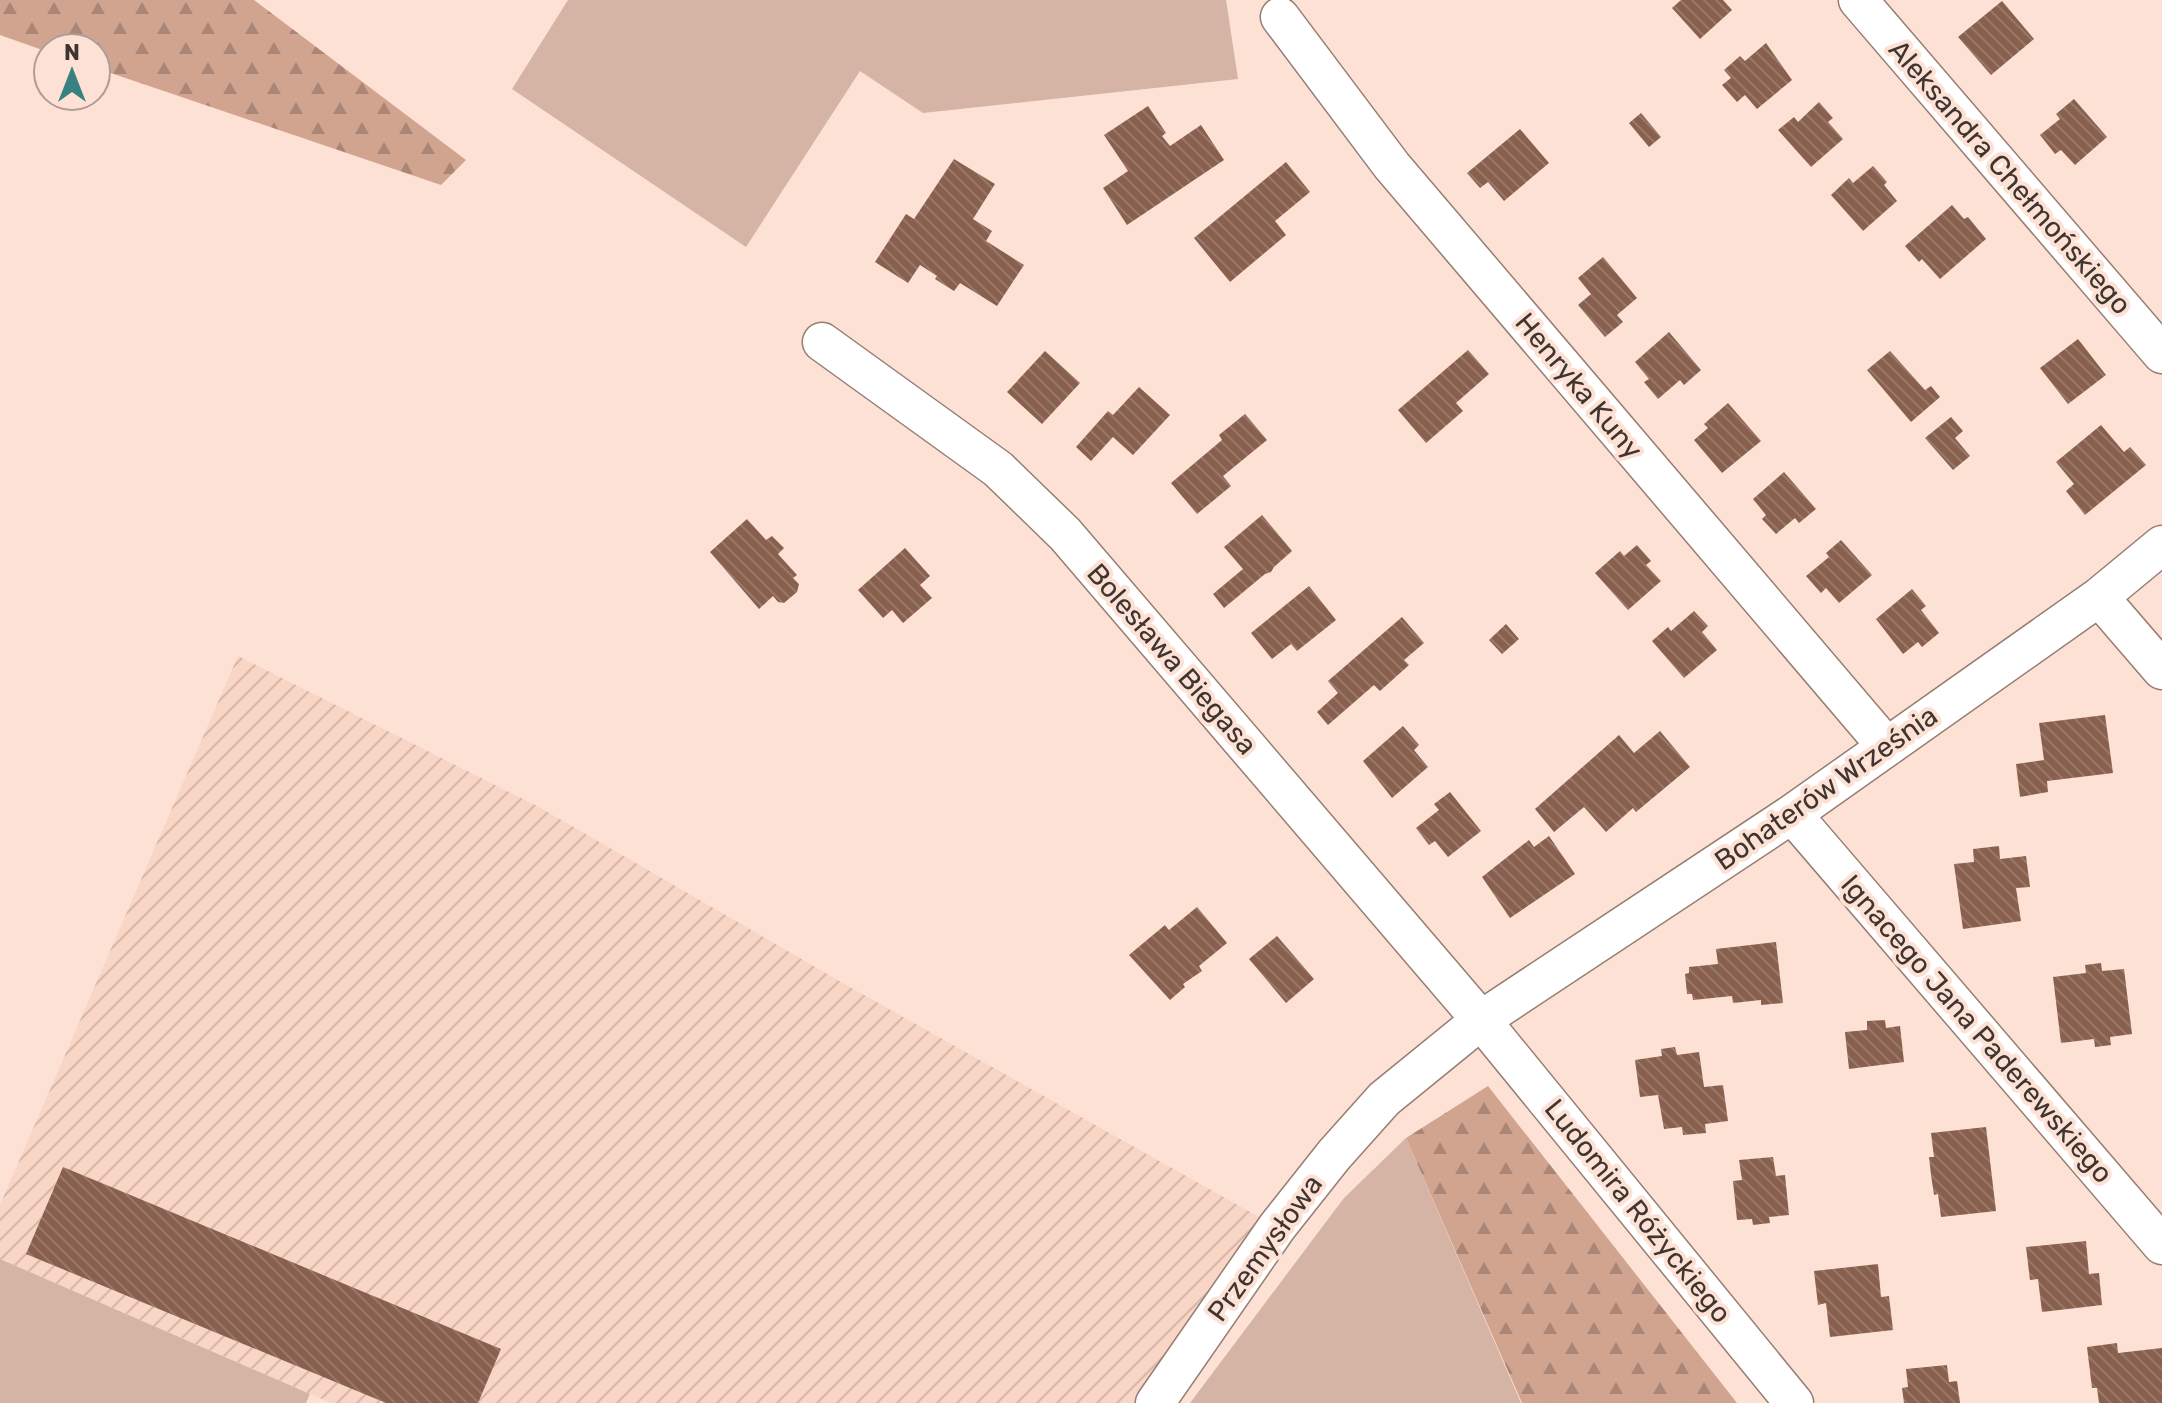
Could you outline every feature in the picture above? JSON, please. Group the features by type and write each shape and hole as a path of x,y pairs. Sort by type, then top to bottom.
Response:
{"street":[{"name":"Aleksandra Chełmońskiego","path":"1858,0 2162,354"},
{"name":"Henryka Kuny","path":"1280,17 1392,166 1887,747"},
{"name":"Bolesława Biegasa","path":"822,342 998,469 1065,534 1481,1020"},
{"name":"Bohaterów Września","path":"1384,1099 1481,1020 1792,814 2099,597 2162,545"},
{"path":"2099,597 2162,670"},
{"name":"Ignacego Jana Paderewskiego","path":"1792,814 2162,1245"},
{"name":"Ludomira Różyckiego","path":"1481,1020 1794,1403"},
{"name":"Przemysłowa","path":"1155,1403 1277,1227 1334,1155 1384,1099"}],"shaded area":[{"path":"568,0 1226,0 1238,79 923,113 860,71 746,247 512,89"},
{"path":"238,656 539,807 848,986 1277,1227 1155,1403 331,1403 0,1259 0,1205"},
{"path":"1406,1138 1521,1403 1190,1403 1344,1198"},
{"path":"0,1259 310,1394 306,1403 0,1403"}],"green space":[{"path":"0,0 254,0 466,160 441,185 112,73 112,32 32,32 32,46 0,35"},
{"path":"1488,1086 1737,1403 1522,1403 1406,1138"}],"building":[{"path":"1681,0 1723,0 1732,10 1700,39 1672,8"},
{"path":"2002,1 2034,39 1991,75 1958,37"},
{"path":"1766,43 1792,80 1757,109 1745,95 1737,102 1722,85 1731,78 1724,70 1740,56 1745,61"},
{"path":"2074,99 2107,137 2075,165 2061,150 2055,154 2040,135 2060,119 2056,114"},
{"path":"1819,102 1833,118 1828,122 1843,139 1811,167 1778,130 1794,117 1798,122"},
{"path":"1148,106 1166,133 1162,136 1170,146 1201,125 1224,160 1127,225 1103,188 1128,171 1104,135"},
{"path":"1641,113 1661,137 1649,147 1629,123"},
{"path":"1520,129 1549,163 1504,201 1488,182 1480,188 1467,173"},
{"path":"954,159 995,184 973,219 992,231 986,241 1024,265 997,306 960,283 954,291 920,265 908,283 875,262 906,214 914,219"},
{"path":"1286,162 1310,192 1275,221 1286,235 1230,282 1194,238"},
{"path":"1873,166 1887,182 1884,185 1897,201 1863,231 1831,195 1849,178 1853,183"},
{"path":"1952,205 1964,219 1968,217 1986,239 1940,279 1905,246"},
{"path":"1603,257 1637,298 1617,315 1623,322 1605,337 1578,305 1591,294 1578,278"},
{"path":"1669,332 1701,370 1684,385 1680,380 1658,399 1644,382 1649,379 1635,362"},
{"path":"2078,339 2106,375 2068,404 2040,368"},
{"path":"1468,350 1489,374 1456,403 1463,411 1426,443 1398,410"},
{"path":"1045,351 1080,383 1042,424 1007,392"},
{"path":"1890,351 1925,390 1931,386 1940,397 1911,422 1867,370"},
{"path":"1139,387 1170,415 1133,455 1113,437 1091,461 1076,447 1108,411 1113,415"},
{"path":"1728,403 1761,441 1722,473 1694,440 1708,428 1704,424"},
{"path":"1245,414 1267,440 1223,476 1231,486 1197,514 1171,483 1222,440 1219,435"},
{"path":"1951,417 1963,431 1955,438 1970,456 1953,470 1925,438"},
{"path":"2101,425 2124,452 2130,447 2146,465 2085,515 2066,491 2074,484 2056,462"},
{"path":"1784,472 1816,509 1799,523 1795,518 1776,534 1762,519 1766,515 1753,499"},
{"path":"1262,515 1292,551 1271,572 1224,608 1213,594 1243,569 1224,547"},
{"path":"747,519 766,540 772,536 784,548 778,554 797,575 793,578 799,584 797,592 784,603 773,596 759,609 710,552"},
{"path":"1841,540 1872,575 1839,603 1826,588 1821,593 1806,576 1829,557 1826,553"},
{"path":"1637,545 1651,561 1646,565 1661,581 1628,610 1595,573 1620,551 1624,556"},
{"path":"905,548 930,576 920,585 932,598 903,623 892,610 883,618 858,590"},
{"path":"1309,586 1336,620 1297,651 1291,644 1272,659 1251,633"},
{"path":"1912,589 1926,606 1921,610 1939,633 1922,647 1918,642 1903,654 1876,619"},
{"path":"1694,611 1708,626 1702,632 1717,650 1684,678 1652,641 1668,627 1671,631"},
{"path":"1402,617 1424,643 1404,660 1409,665 1380,691 1374,685 1328,725 1317,712 1338,693 1328,681"},
{"path":"1506,624 1519,639 1502,654 1489,640"},
{"path":"2105,715 2113,773 2047,781 2048,792 2020,797 2016,764 2044,760 2039,723"},
{"path":"1403,726 1419,745 1414,750 1428,767 1392,798 1363,761"},
{"path":"1660,731 1690,767 1636,812 1633,808 1606,832 1584,807 1554,832 1535,809 1619,735 1634,753"},
{"path":"1450,792 1481,831 1448,857 1435,841 1429,845 1416,828 1439,810 1434,804"},
{"path":"1549,836 1575,874 1510,918 1482,877 1529,840 1534,847"},
{"path":"1999,846 2000,859 2026,856 2030,887 2016,888 2021,921 1963,929 1954,864 1974,862 1973,849"},
{"path":"1197,907 1227,943 1199,966 1202,971 1183,984 1185,987 1170,1000 1129,955 1165,925 1169,930"},
{"path":"1277,936 1314,979 1286,1003 1249,959"},
{"path":"1776,942 1783,1003 1761,1005 1761,1000 1733,1003 1732,996 1693,1000 1692,994 1687,994 1685,974 1689,973 1689,967 1718,964 1716,949"},
{"path":"2101,963 2102,971 2124,969 2132,1034 2110,1037 2111,1045 2095,1047 2094,1039 2061,1043 2053,977 2086,973 2085,965"},
{"path":"1885,1020 1886,1028 1900,1026 1904,1062 1849,1069 1845,1032 1867,1030 1867,1021"},
{"path":"1675,1047 1677,1055 1699,1052 1704,1087 1723,1085 1728,1121 1705,1124 1706,1133 1683,1135 1682,1127 1664,1129 1658,1095 1640,1097 1635,1060 1662,1056 1661,1049"},
{"path":"1986,1127 1996,1211 1941,1217 1938,1194 1934,1195 1931,1175 1929,1157 1934,1157 1931,1133"},
{"path":"1773,1157 1776,1176 1785,1175 1789,1215 1769,1217 1770,1223 1753,1225 1752,1219 1737,1220 1733,1181 1742,1180 1739,1160"},
{"path":"63,1167 501,1349 478,1403 386,1403 26,1254"},
{"path":"2086,1241 2089,1274 2099,1273 2102,1305 2042,1312 2038,1279 2030,1280 2026,1247"},
{"path":"1878,1264 1881,1297 1889,1296 1893,1330 1830,1337 1826,1303 1818,1305 1814,1271"},
{"path":"2117,1343 2118,1353 2162,1348 2162,1403 2099,1403 2097,1388 2092,1388 2087,1347"},
{"path":"1947,1365 1949,1382 1957,1381 1960,1403 1904,1403 1902,1388 1908,1387 1906,1369"}]}
